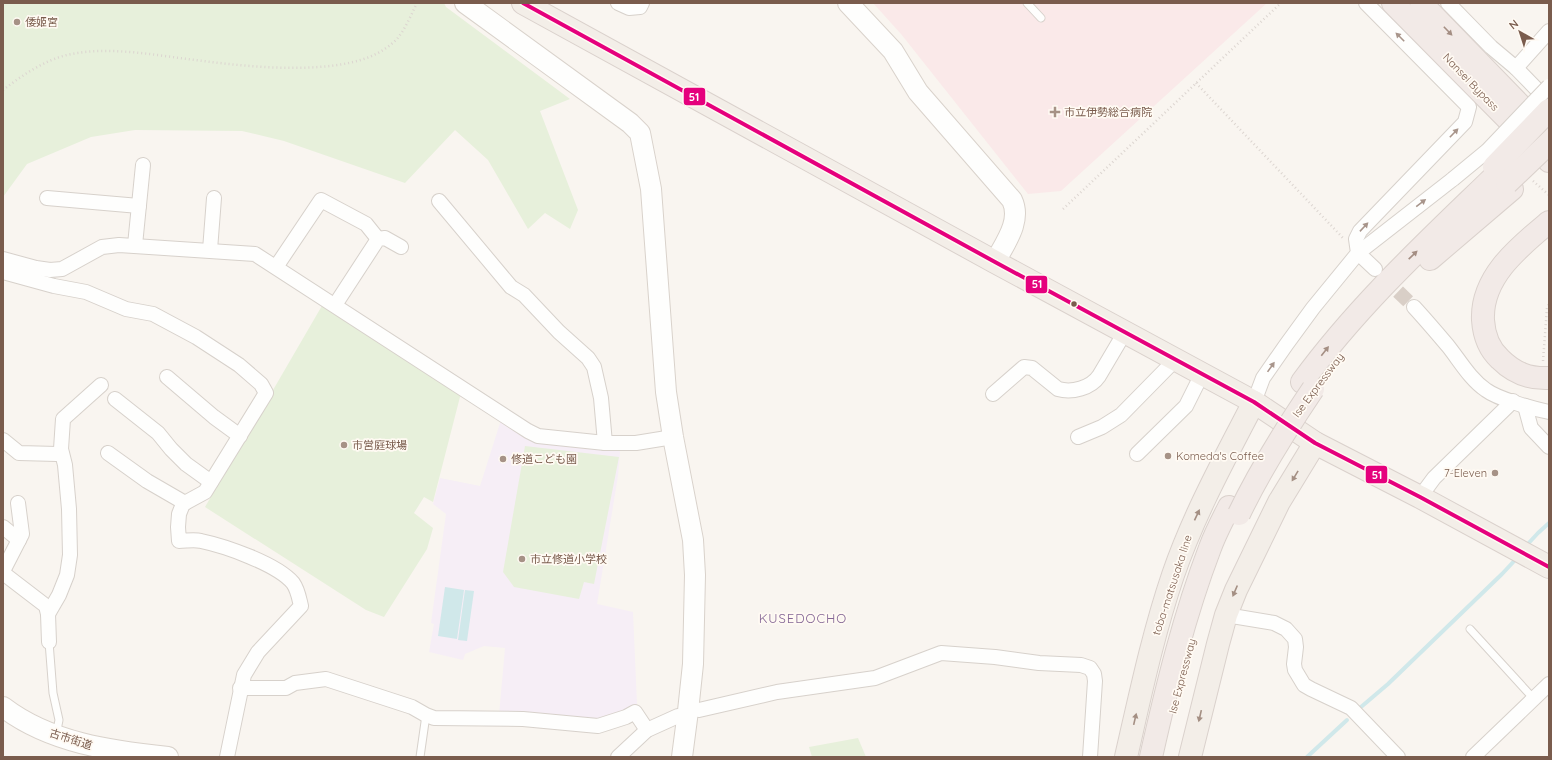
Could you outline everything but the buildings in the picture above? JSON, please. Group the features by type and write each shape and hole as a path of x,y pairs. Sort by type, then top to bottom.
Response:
{"highway":[{"name":"Nansei Bypass","path":"1393,3 1549,161"},
{"name":"Nansei Bypass","path":"1421,3 1549,135"},
{"path":"1501,87 1549,125 1503,178"},
{"path":"1503,178 1549,110"},
{"path":"1513,125 1549,172"},
{"name":"Ise Expressway","path":"1151,757 1174,683 1234,510 1255,480 1273,450 1328,347 1368,301 1446,222 1549,143"},
{"path":"1503,178 1549,155"},
{"name":"Ise Expressway","path":"1307,386 1430,259 1503,178"},
{"path":"1547,369 1532,378 1522,375 1504,363 1490,347 1486,337 1483,317 1487,294 1498,273 1512,255 1549,226"},
{"name":"Ise Expressway","path":"1163,757 1174,683"}],"main road":[{"path":"523,3 995,262 1254,402 1315,443 1420,497 1542,563"},
{"name":"toba-matsusaka line","path":"1126,757 1157,626 1173,575 1193,525 1254,402"},
{"path":"1190,757 1226,615 1252,556 1279,502 1315,443"}],"street":[{"path":"465,3 630,123 640,133 651,190 666,392 693,540 695,575 693,664 682,757"},
{"path":"618,3 629,8 640,7 642,3"},
{"path":"848,3 893,50 918,92 1012,200 1016,207 1015,222 995,262"},
{"path":"1366,3 1469,107 1465,122 1360,232 1356,239 1358,253 1376,269"},
{"path":"1448,3 1491,47 1516,68 1549,102"},
{"path":"1516,68 1549,31"},
{"path":"1254,402 1264,378 1279,356 1313,308 1358,253 1487,151 1549,86"},
{"path":"135,245 138,206 141,199 144,164"},
{"path":"47,198 138,206"},
{"path":"210,250 214,198"},
{"path":"276,267 321,200 366,224 378,239"},
{"path":"439,201 511,287 524,295 559,332 588,358 594,367 601,398 605,444"},
{"path":"335,305 378,239 385,238 400,247"},
{"path":"3,259 36,268 50,270 62,269 102,247 120,245 255,254 528,431 538,436 605,444 636,443 673,437"},
{"path":"3,272 54,286 86,292 126,309 153,314 196,337 226,357 261,384 266,393 205,492 185,502 179,514 179,541 199,540 251,557 275,569 292,582 299,596 301,606 258,652 244,674 227,757"},
{"path":"1414,307 1437,332 1480,385 1493,395 1549,412"},
{"path":"992,394 1024,367 1032,368 1058,389 1074,390 1090,385 1096,381 1125,332"},
{"path":"1078,437 1102,427 1121,416 1176,359"},
{"path":"1137,454 1186,406 1202,374"},
{"path":"167,377 214,417 240,436"},
{"path":"48,614 59,595 67,576 70,555 69,509 61,449 63,419 101,385"},
{"path":"115,399 158,432 171,449 186,464 211,482"},
{"path":"1519,404 1531,428 1549,447"},
{"path":"1420,497 1434,478 1519,404"},
{"path":"3,440 19,453 62,455"},
{"path":"108,453 147,481 185,502"},
{"path":"18,503 22,534 3,572 46,606 48,614 49,642"},
{"path":"3,527 19,540"},
{"path":"1226,615 1274,623 1286,628 1295,639 1295,670 1304,685 1351,708 1398,757"},
{"path":"699,710 777,692 875,678 941,653 995,657 1040,663 1081,665 1090,668 1094,674 1095,681 1090,757"},
{"path":"240,688 286,688 295,684 326,679 412,707 434,718 523,718 598,726 626,718 635,712 647,730"},
{"path":"1473,757 1549,684"},
{"name":"古市街道","path":"3,707 18,718 56,735 93,747 126,755 168,757"},
{"path":"618,757 647,730 678,716"}],"lane":[{"path":"1027,3 1041,18"},
{"path":"1470,629 1534,699"},
{"path":"49,642 53,693 59,720 56,735"},
{"path":"420,757 426,715"}],"path":[{"path":"3,90 22,76 53,60 65,55 91,51 157,55 226,64 277,67 312,68 351,64 370,58 382,51 396,39 406,25 417,3"},
{"path":"1062,209 1281,3"},
{"path":"1196,83 1358,253"},
{"path":"1547,369 1547,308 1549,304"}],"shaded area":[{"name":"市立伊勢総合病院","path":"873,3 1267,3 1061,191 1028,194 901,34"},
{"name":"市立修道小学校","path":"501,420 522,433 619,448 618,476 597,604 633,612 637,704 626,714 598,723 499,715 505,648 484,646 465,654 463,660 429,652 434,624 431,623 446,514 433,504 440,478 480,486"}],"green space":[{"name":"倭姬宮","path":"3,3 444,3 446,7 570,99 540,111 578,210 570,229 545,213 528,229 488,160 455,130 405,183 284,141 242,131 135,130 91,137 27,164 3,197"},
{"name":"市営庭球場","path":"323,304 461,393 433,502 424,497 414,513 433,528 427,549 384,617 366,610 205,507"},
{"path":"525,446 619,457 594,584 584,582 579,599 514,587 503,572"},
{"path":"858,738 866,757 812,757 809,747"}],"water":[{"path":"445,587 464,590 457,639 438,636"},
{"path":"465,590 474,591 467,641 458,640"}],"waterway":[{"path":"1526,546 1549,523"},
{"path":"1361,707 1388,684 1517,558"},
{"path":"1307,757 1347,720"}],"tunnel":[{"path":"1383,277 1414,307"}],"transit line":[{"name":"51","path":"523,3 995,262 1254,402 1315,443 1420,497 1549,567"}],"place":[{"name":"倭姬宮","path":"17,22"},
{"name":"市立伊勢総合病院","path":"1055,112"},
{"name":"市営庭球場","path":"344,445"},
{"name":"Komeda's Coffee","path":"1168,456"},
{"name":"修道こども園","path":"503,459"},
{"name":"7-Eleven","path":"1495,473"},
{"name":"市立修道小学校","path":"522,559"}],"district":[{"name":"KUSEDOCHO","path":"803,618"}]}
